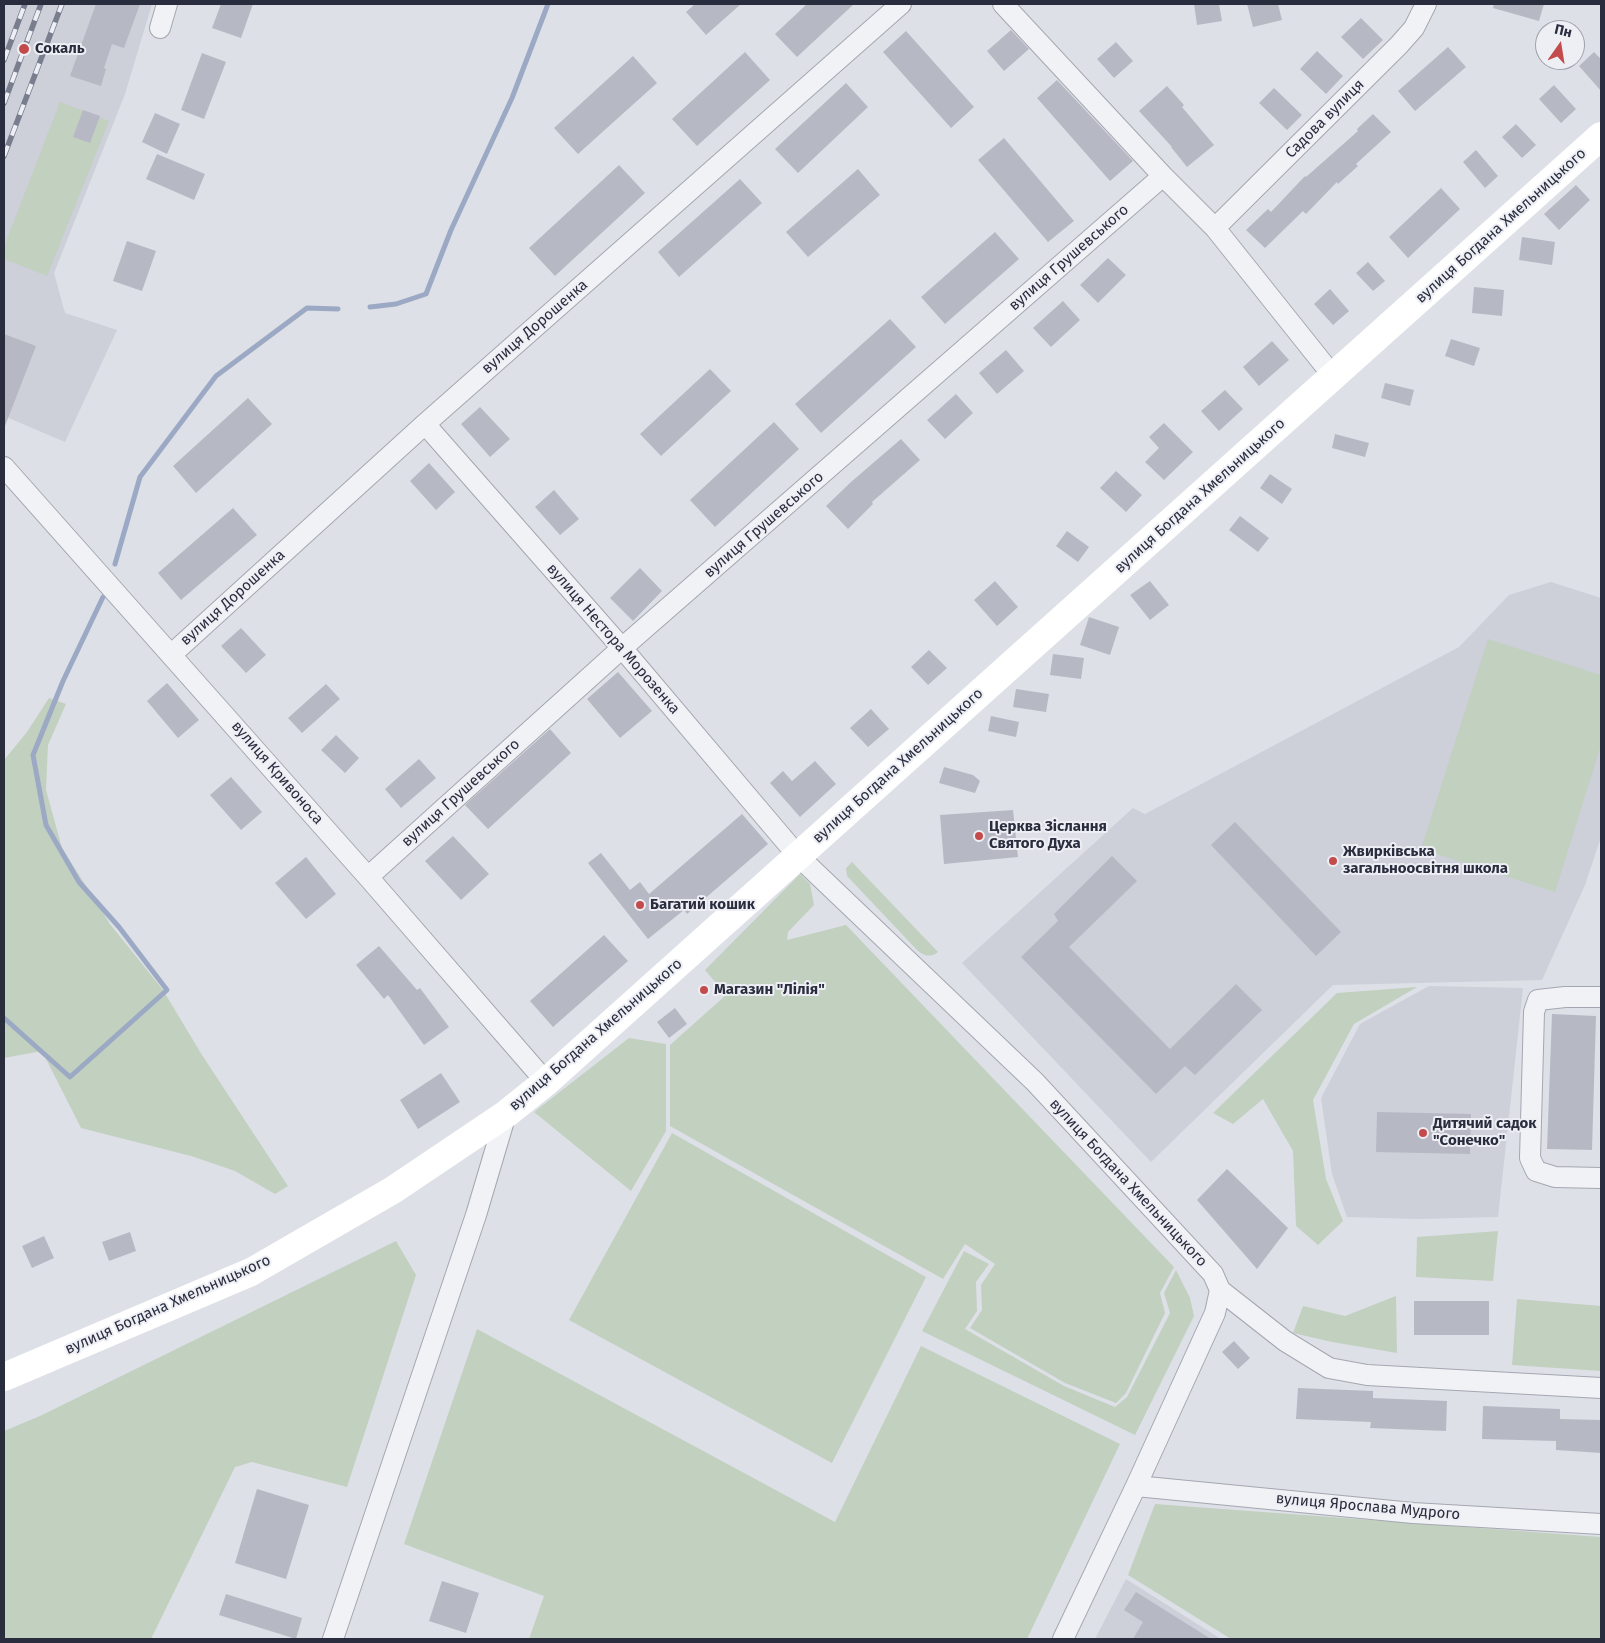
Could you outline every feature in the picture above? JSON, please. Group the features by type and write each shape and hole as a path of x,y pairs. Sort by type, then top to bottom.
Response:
{"street":[{"path":"160,28 167,4"},
{"name":"вулиця Дорошенка","path":"172,654 425,424 901,4"},
{"path":"1003,4 1163,176 1215,228 1333,376"},
{"name":"Садова вулиця","path":"1215,228 1399,45 1414,28 1426,4"},
{"name":"вулиця Богдана Хмельницького","path":"4,1377 251,1272 393,1190 506,1114 546,1082 1601,136"},
{"name":"вулиця Грушевського","path":"368,877 622,648 1163,176"},
{"name":"вулиця Нестора Морозенка","path":"425,424 622,648 798,856"},
{"name":"вулиця Кривоноса","path":"4,467 172,654 546,1082"},
{"name":"вулиця Богдана Хмельницького","path":"798,856 1035,1082 1199,1258 1213,1274 1220,1290"},
{"path":"1601,997 1565,997 1538,1000 1534,1012 1530,1158 1536,1171 1556,1177 1601,1178"},
{"path":"333,1639 476,1215 506,1114"},
{"path":"1063,1639 1211,1322 1220,1290 1285,1341 1329,1368 1367,1376 1601,1388"},
{"name":"вулиця Ярослава Мудрого","path":"1136,1486 1413,1513 1601,1524"}],"shaded area":[{"path":"4,4 152,4 125,94 54,273 65,313 117,330 65,442 4,416"},
{"name":"Жвирківська загальноосвітня школа","path":"1551,582 1601,598 1601,837 1585,885 1542,980 1333,985 1151,1162 962,963 1133,808 1145,814 1459,647 1509,595"},
{"path":"1429,986 1523,988 1498,1217 1418,1219 1347,1217 1332,1174 1321,1098 1360,1024"},
{"path":"1126,1579 1221,1639 1095,1639"}],"green space":[{"path":"60,102 109,121 47,276 4,259 4,247"},
{"path":"1488,639 1601,675 1601,745 1555,892 1421,849"},
{"path":"49,698 66,704 48,745 46,790 62,848 110,924 163,990 202,1055 288,1186 275,1194 235,1171 191,1156 81,1128 42,1051 4,1058 4,760 27,732"},
{"path":"852,862 938,952 933,955 927,955 917,950 847,876 846,868"},
{"path":"800,874 810,884 814,905 788,932 787,940 846,925 1174,1267 1160,1293 1165,1313 1126,1393 1116,1403 1065,1383 970,1328 982,1310 981,1285 995,1264 965,1244 943,1279 670,1126 670,1045 726,995 705,970"},
{"path":"1417,987 1354,1024 1313,1100 1326,1179 1343,1221 1318,1245 1296,1226 1293,1151 1263,1099 1233,1124 1213,1113 1337,993"},
{"path":"629,1038 666,1044 666,1131 631,1191 534,1112"},
{"path":"672,1133 926,1277 832,1463 569,1320"},
{"path":"1498,1231 1493,1281 1416,1277 1417,1237"},
{"path":"396,1241 416,1275 347,1487 252,1462 235,1467 151,1639 4,1639 4,1431 40,1416"},
{"path":"964,1251 989,1264 976,1282 977,1311 965,1329 1064,1386 1115,1407 1127,1397 1170,1313 1164,1293 1176,1270 1190,1298 1194,1316 1135,1435 922,1331"},
{"path":"1396,1296 1397,1353 1293,1333 1303,1306 1345,1316"},
{"path":"1517,1299 1601,1306 1601,1371 1512,1365"},
{"path":"477,1329 835,1522 921,1346 1120,1444 1027,1639 529,1639 544,1596 404,1544"},
{"path":"1155,1504 1601,1537 1601,1639 1231,1639 1128,1575"}],"building":[{"path":"96,4 140,4 124,48 112,44 104,68 106,69 101,86 70,76"},
{"path":"221,4 253,4 241,38 212,28"},
{"path":"695,4 741,4 706,35 686,12"},
{"path":"807,4 854,4 797,57 775,34"},
{"path":"1194,4 1219,4 1222,21 1197,25"},
{"path":"1247,4 1278,4 1282,20 1253,27"},
{"path":"1494,4 1544,4 1539,20 1493,8"},
{"path":"1361,18 1383,40 1363,59 1341,37"},
{"path":"1011,30 1029,49 1004,71 987,51"},
{"path":"906,31 974,107 951,128 883,52"},
{"path":"1116,42 1133,61 1114,78 1097,59"},
{"path":"1448,47 1466,67 1415,111 1398,91"},
{"path":"1317,51 1343,76 1326,94 1300,69"},
{"path":"745,52 770,80 697,146 672,119"},
{"path":"1594,52 1601,59 1601,91 1583,70 1585,70 1585,60"},
{"path":"202,53 226,62 204,119 181,110"},
{"path":"633,56 657,83 578,154 554,128"},
{"path":"1057,80 1133,161 1110,181 1037,98"},
{"path":"846,83 868,107 798,173 775,149"},
{"path":"1554,85 1576,109 1561,123 1539,99"},
{"path":"1167,86 1214,145 1187,167 1172,147 1139,111"},
{"path":"1274,88 1302,115 1287,130 1259,103"},
{"path":"83,110 100,116 90,143 73,137"},
{"path":"155,113 180,124 167,154 142,142"},
{"path":"1373,114 1391,132 1356,164 1358,166 1338,184 1337,182 1306,214 1303,211 1265,248 1246,230 1268,209 1271,212 1305,176 1358,131 1357,129"},
{"path":"1516,124 1536,145 1522,158 1502,137"},
{"path":"1004,138 1074,221 1048,242 978,160"},
{"path":"1476,150 1498,176 1485,188 1463,162"},
{"path":"157,154 205,174 194,200 146,179"},
{"path":"619,165 645,193 555,276 529,248"},
{"path":"858,169 880,195 808,257 786,232"},
{"path":"740,179 762,203 679,277 658,252"},
{"path":"1576,185 1590,200 1559,230 1544,214"},
{"path":"1441,188 1460,209 1408,258 1389,237"},
{"path":"995,232 1019,259 945,324 921,297"},
{"path":"1522,237 1555,242 1552,265 1519,260"},
{"path":"127,241 156,251 142,291 113,281"},
{"path":"1108,258 1126,275 1098,303 1080,285"},
{"path":"1368,262 1385,281 1373,291 1356,273"},
{"path":"1474,287 1504,290 1502,316 1472,313"},
{"path":"1330,289 1349,311 1333,325 1314,304"},
{"path":"1063,301 1080,320 1051,347 1033,328"},
{"path":"890,319 916,347 821,433 795,404"},
{"path":"4,334 36,346 5,426 4,426"},
{"path":"1451,339 1480,348 1474,366 1445,356"},
{"path":"1272,341 1289,360 1259,386 1243,367"},
{"path":"1006,350 1024,371 997,394 979,373"},
{"path":"710,369 731,391 661,456 640,434"},
{"path":"1385,383 1414,390 1410,406 1381,398"},
{"path":"1225,390 1243,409 1219,431 1201,411"},
{"path":"956,394 973,413 945,439 927,420"},
{"path":"248,398 272,424 196,493 173,466"},
{"path":"480,407 510,439 490,457 461,424"},
{"path":"774,422 799,449 715,527 690,500"},
{"path":"1164,423 1193,452 1164,480 1145,462 1159,448 1149,437"},
{"path":"1335,434 1369,443 1365,457 1332,448"},
{"path":"901,439 920,460 872,502 873,504 848,529 826,506"},
{"path":"429,463 455,492 436,510 410,481"},
{"path":"1116,471 1142,495 1126,512 1100,488"},
{"path":"1270,474 1292,489 1282,504 1260,488"},
{"path":"554,490 579,519 560,535 535,507"},
{"path":"233,508 257,535 181,600 158,573"},
{"path":"1240,516 1269,538 1258,552 1229,530"},
{"path":"1067,531 1089,547 1078,562 1056,546"},
{"path":"640,568 662,591 633,621 610,598"},
{"path":"995,581 1018,607 997,626 974,600"},
{"path":"1150,581 1169,605 1150,620 1130,595"},
{"path":"1089,617 1119,627 1110,655 1080,645"},
{"path":"241,628 266,655 246,673 221,646"},
{"path":"929,650 947,668 928,685 911,667"},
{"path":"1053,654 1084,658 1081,679 1050,675"},
{"path":"618,672 652,711 620,738 587,699"},
{"path":"167,683 199,720 178,738 147,701"},
{"path":"326,684 340,699 302,733 288,718"},
{"path":"1016,689 1049,694 1046,712 1013,707"},
{"path":"871,709 889,729 868,747 850,728"},
{"path":"991,716 1019,722 1016,737 988,731"},
{"path":"550,729 571,753 488,829 465,805"},
{"path":"336,735 359,758 345,773 321,750"},
{"path":"419,759 436,778 401,808 385,789"},
{"path":"815,761 836,784 800,817 770,783 783,771 792,781"},
{"path":"944,767 973,775 980,781 975,793 939,783"},
{"path":"231,777 262,812 241,830 210,795"},
{"name":"Церква Зіслання Святого Духа","path":"1013,810 1018,857 944,864 940,815"},
{"path":"742,814 768,844 687,914 684,910 648,939 588,863 601,853 630,890 640,882 649,894"},
{"path":"1235,822 1341,932 1316,956 1211,845"},
{"path":"453,836 489,874 461,900 425,861"},
{"path":"1112,856 1137,881 1069,947 1170,1049 1236,984 1262,1010 1195,1075 1185,1066 1156,1094 1021,957 1058,921 1054,914"},
{"path":"306,857 336,894 306,919 275,883"},
{"path":"604,935 628,961 553,1027 530,1001"},
{"path":"379,946 417,990 420,988 449,1027 424,1045 388,995 384,999 356,965"},
{"path":"675,1008 687,1024 669,1038 657,1022"},
{"path":"1552,1014 1596,1016 1592,1150 1547,1149"},
{"path":"441,1073 460,1102 418,1129 400,1100"},
{"name":"Дитячий садок \"Сонечко\"","path":"1377,1112 1471,1114 1470,1154 1376,1152"},
{"path":"1227,1169 1288,1228 1257,1269 1197,1200"},
{"path":"130,1232 136,1251 109,1261 102,1242"},
{"path":"44,1236 54,1258 32,1268 22,1246"},
{"path":"1414,1301 1489,1301 1489,1335 1414,1335"},
{"path":"1234,1341 1250,1358 1238,1369 1222,1352"},
{"path":"1298,1388 1373,1391 1373,1398 1447,1401 1446,1431 1370,1428 1371,1422 1296,1419"},
{"path":"1483,1406 1560,1409 1560,1419 1601,1420 1601,1453 1556,1450 1556,1441 1482,1439"},
{"path":"257,1489 309,1505 286,1579 235,1563"},
{"path":"442,1581 479,1593 466,1633 429,1621"},
{"path":"1136,1592 1211,1639 1133,1639 1143,1622 1124,1610"},
{"path":"226,1594 302,1618 296,1639 219,1615"}],"waterway":[{"path":"370,307 396,304 426,294 451,230 512,98 548,4"},
{"path":"115,564 140,477 216,376 307,308 338,309"},
{"path":"4,1018 70,1077 167,990 119,927 79,882 46,825 33,755 63,681 103,597"}],"railway":[{"path":"4,60 25,4"},
{"path":"4,103 41,4"},
{"path":"4,156 62,4"}],"place":[{"name":"Сокаль","path":"24,49"},
{"name":"Церква Зіслання Святого Духа","path":"979,836"},
{"name":"Жвирківська загальноосвітня школа","path":"1333,861"},
{"name":"Багатий кошик","path":"640,905"},
{"name":"Магазин \"Лілія\"","path":"704,990"},
{"name":"Дитячий садок \"Сонечко\"","path":"1423,1133"}]}
